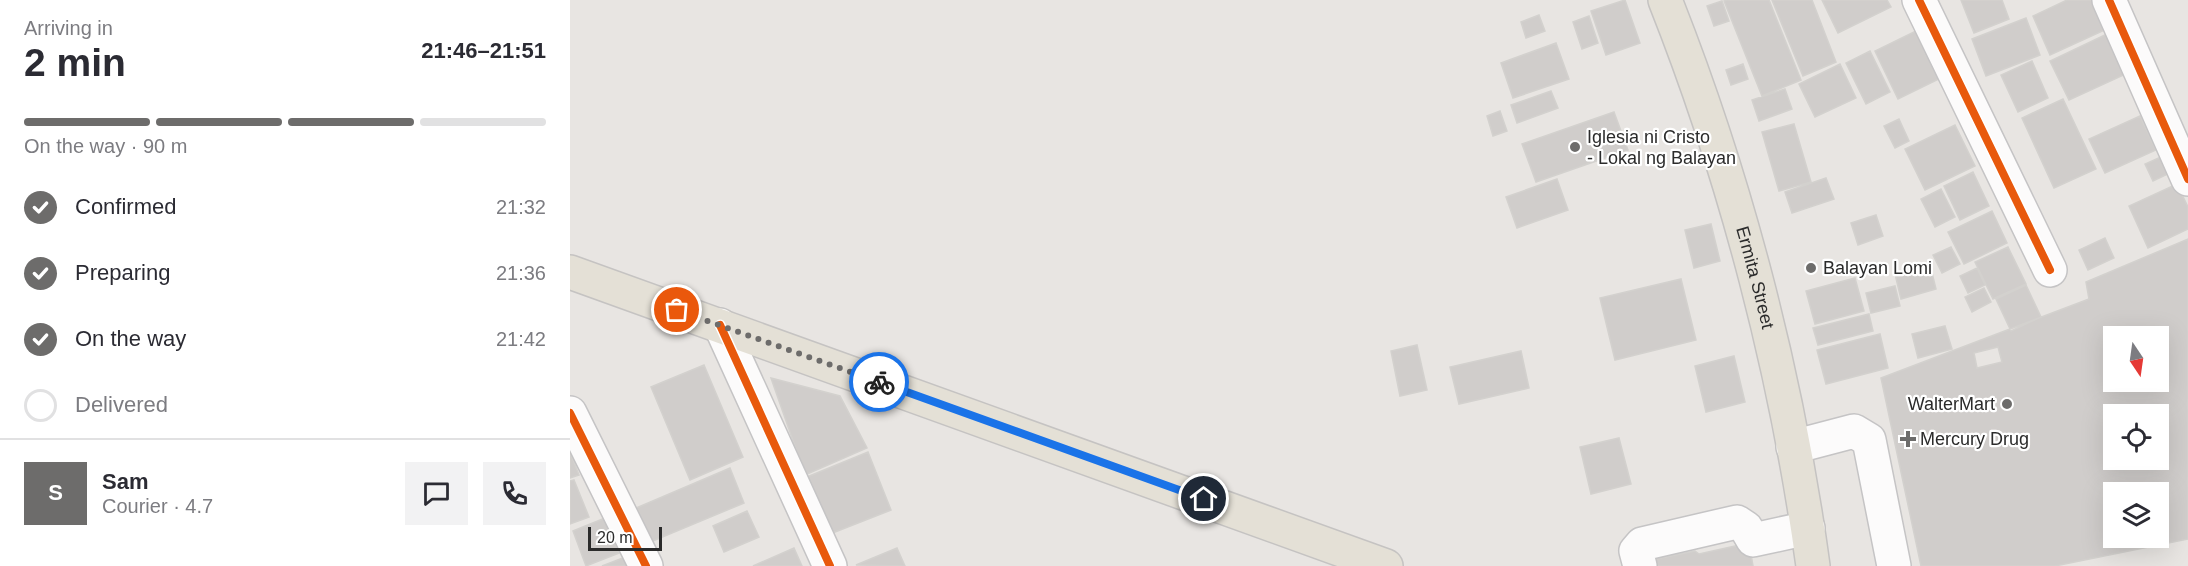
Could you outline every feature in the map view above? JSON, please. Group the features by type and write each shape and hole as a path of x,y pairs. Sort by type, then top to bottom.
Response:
{"main road":[{"name":"Ermita Street","path":"1665,0 1721,156 1783,388 1813,566"},
{"path":"570,272 1386,566"}],"street":[{"path":"1919,0 2050,270"},
{"path":"2109,0 2186,166"},
{"path":"720,325 830,566"},
{"path":"570,413 645,566"},
{"path":"1793,447 1854,431 1869,440 1894,566"},
{"path":"1640,566 1636,551 1642,544 1737,522 1746,528 1753,540 1808,528"}],"building":[{"path":"1625,0 1640,43 1606,55 1591,11"},
{"path":"1769,0 1801,80 1762,96 1724,1"},
{"path":"1772,0 1812,0 1836,62 1803,76"},
{"path":"1822,0 1887,0 1891,7 1838,33"},
{"path":"1961,0 2002,0 2009,19 1974,33"},
{"path":"2067,0 2094,0 2107,29 2050,55 2033,16"},
{"path":"1722,1 1729,21 1714,26 1707,6"},
{"path":"1539,15 1545,31 1526,38 1521,22"},
{"path":"1589,16 1598,43 1582,49 1573,22"},
{"path":"2026,18 2040,55 1986,76 1972,39"},
{"path":"1920,29 1943,77 1898,99 1875,51"},
{"path":"2109,33 2128,73 2069,100 2050,61"},
{"path":"1556,43 1569,79 1513,98 1501,63"},
{"path":"1870,51 1890,92 1866,104 1846,63"},
{"path":"2032,61 2048,98 2018,112 2001,75"},
{"path":"1743,64 1748,79 1731,85 1726,70"},
{"path":"1840,64 1856,98 1815,117 1799,84"},
{"path":"1785,89 1792,109 1759,121 1752,100"},
{"path":"1551,91 1558,108 1517,123 1511,105"},
{"path":"2063,99 2096,169 2054,188 2022,118"},
{"path":"1500,111 1507,131 1493,136 1487,116"},
{"name":"Iglesia ni Cristo - Lokal ng Balayan","path":"1614,112 1628,150 1536,182 1522,144"},
{"path":"2140,116 2156,150 2105,173 2089,139"},
{"path":"1899,119 1909,141 1895,148 1884,126"},
{"path":"1794,124 1811,182 1779,191 1762,132"},
{"path":"1955,125 1975,166 1925,190 1905,149"},
{"path":"2163,156 2170,173 2153,181 2145,164"},
{"path":"1973,172 1989,206 1960,220 1944,186"},
{"path":"1826,178 1834,199 1792,213 1785,192"},
{"path":"1557,179 1568,210 1517,228 1506,197"},
{"path":"2177,184 2188,207 2188,229 2148,248 2129,206"},
{"path":"1941,189 1955,217 1935,227 1921,199"},
{"path":"1992,211 2007,243 1964,264 1948,232"},
{"path":"1876,215 1883,236 1858,245 1851,223"},
{"path":"1711,224 1720,261 1694,268 1685,230"},
{"path":"2105,238 2114,258 2088,270 2079,250"},
{"name":"WalterMart","path":"2188,239 2188,539 2169,543 2169,482 2103,482 2103,548 2144,548 2055,566 1921,566 1881,378 2089,299 2086,282"},
{"path":"1951,247 1960,264 1942,273 1933,255"},
{"path":"2008,247 2026,284 1993,299 1975,262"},
{"path":"1930,265 1936,289 1901,299 1895,274"},
{"path":"1977,268 1985,285 1968,293 1960,276"},
{"path":"1855,278 1864,311 1815,324 1806,291"},
{"path":"1681,279 1696,340 1615,360 1600,298"},
{"path":"2026,285 2041,317 2011,331 1996,299"},
{"path":"1895,286 1900,306 1871,313 1866,293"},
{"path":"1984,288 1991,302 1972,312 1965,297"},
{"path":"1869,314 1873,331 1818,345 1813,328"},
{"path":"1945,326 1952,349 1918,358 1912,334"},
{"path":"1880,334 1888,368 1826,384 1817,350"},
{"path":"1417,345 1427,390 1400,396 1391,351"},
{"path":"1998,347 2002,362 1977,368 1974,353"},
{"path":"1521,351 1529,388 1459,404 1450,367"},
{"path":"1734,356 1745,402 1706,412 1695,366"},
{"path":"704,365 743,457 690,480 651,387"},
{"path":"771,378 840,396 867,448 805,475"},
{"path":"1619,438 1631,484 1591,494 1580,447"},
{"path":"570,452 579,475 570,478"},
{"path":"868,452 891,510 830,534 807,477"},
{"path":"730,468 744,503 648,543 634,509"},
{"path":"574,480 589,517 570,524 570,481"},
{"path":"747,511 759,537 724,552 713,526"},
{"path":"605,518 619,553 586,566 573,531"},
{"path":"1749,543 1753,566 1652,566 1651,560 1695,551 1699,554"},
{"path":"794,548 802,566 753,566"},
{"path":"897,548 905,566 856,565"},
{"path":"628,556 632,566 602,566"}],"cycle path":[{"path":"1919,0 2050,270"},
{"path":"2109,0 2188,179"},
{"path":"720,325 830,566"},
{"path":"570,413 646,566"}],"way so far":[{"path":"677,310 879,382"}],"place":[{"name":"Iglesia ni Cristo - Lokal ng Balayan","path":"1575,147"},
{"name":"Balayan Lomi","path":"1811,268"},
{"name":"WalterMart","path":"2007,404"},
{"name":"Mercury Drug","path":"1908,439"}],"route":[{"path":"879,382 1204,499"}]}
